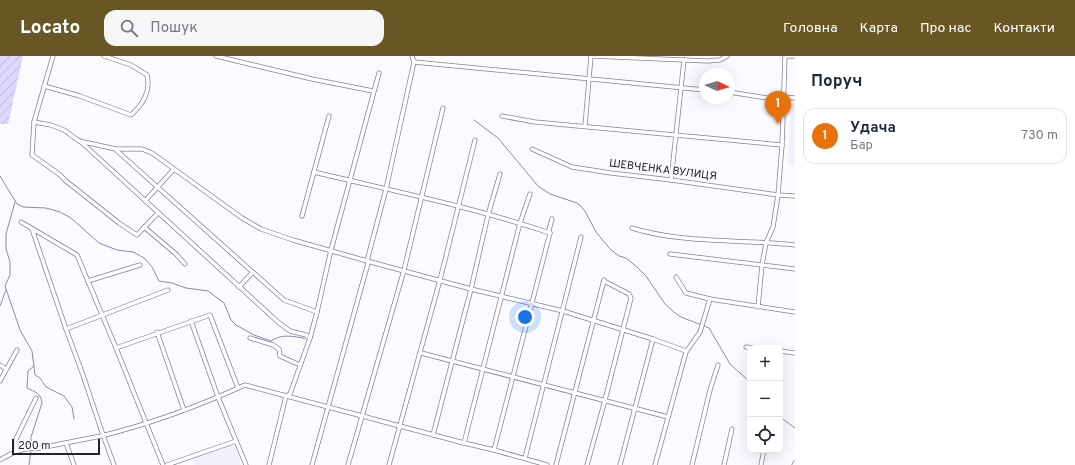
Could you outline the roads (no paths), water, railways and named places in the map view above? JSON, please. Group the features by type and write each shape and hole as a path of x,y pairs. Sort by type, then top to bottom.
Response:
{"street":[{"path":"53,56 34,122 32,155 59,174 88,199 137,235 158,213"},
{"path":"44,86 80,96 131,115 139,108 147,94 149,83 147,75 131,65 104,56"},
{"path":"216,56 312,79 373,91"},
{"path":"312,465 368,263 367,261 386,189 414,62 412,56"},
{"path":"585,126 592,56 720,60 727,56"},
{"path":"758,307 762,265 766,243 773,227 778,195 786,56 795,56"},
{"path":"671,180 684,60"},
{"path":"414,62 699,90"},
{"path":"269,465 286,396 290,394 310,338 331,250 351,181 373,91 379,73"},
{"path":"735,93 780,100 784,97 795,98"},
{"path":"348,465 404,270 443,108"},
{"path":"302,216 330,116"},
{"path":"502,116 534,122 782,145"},
{"path":"34,122 51,125 64,130 79,141 278,322 290,331 306,335 310,338"},
{"path":"391,465 475,140"},
{"path":"79,141 116,149 142,149 152,153 242,218 261,229 293,240 367,261 471,289 563,311 622,330 653,338 686,351"},
{"path":"116,149 284,300 317,312"},
{"name":"ШЕВЧЕНКА ВУЛИЦЯ","path":"532,149 572,167 778,195 795,196"},
{"path":"145,201 174,169"},
{"path":"314,172 520,223 550,233"},
{"path":"433,435 471,289 488,215 500,174"},
{"path":"464,443 520,223 530,194"},
{"path":"494,450 550,233 549,230 552,219"},
{"path":"21,222 77,255 163,465"},
{"path":"144,227 176,254 185,264"},
{"path":"32,228 114,465"},
{"path":"632,228 649,233 689,239 795,245"},
{"path":"525,458 581,237"},
{"path":"670,254 795,269"},
{"path":"88,281 140,265"},
{"path":"239,287 253,272"},
{"path":"676,278 686,293 710,299 795,312"},
{"path":"556,465 604,280 630,294 631,298 587,465"},
{"path":"66,329 168,290"},
{"path":"655,465 686,351 700,332 710,299"},
{"path":"116,348 157,332 210,315 238,388"},
{"path":"191,321 218,397 246,465"},
{"path":"157,332 184,410"},
{"path":"250,338 273,345 279,350 280,356 300,365"},
{"path":"620,465 653,338"},
{"path":"0,381 17,350"},
{"path":"783,351 795,353"},
{"path":"421,353 668,416"},
{"path":"0,365 6,369"},
{"path":"692,465 710,390 718,365"},
{"path":"0,460 27,448 34,449 66,444 146,423 218,397 245,385 547,465"},
{"path":"16,452 16,439 36,398"},
{"path":"724,465 732,429"},
{"path":"167,465 236,441"},
{"path":"66,444 74,465"},
{"path":"761,465 763,453"}],"waterway":[{"path":"474,120 498,138 538,186 550,194 577,203 582,207 596,232 610,249 619,256 626,258 637,267 646,276 665,304 675,313 681,317 709,328 730,364 749,381"},
{"path":"0,176 17,204 23,207 46,208 60,212 71,218 99,243 117,250 133,252 144,258 152,267 159,281 172,283 186,288 208,291 224,303 231,320 236,325 254,335 271,341 279,337 286,336 305,339"},
{"path":"15,202 6,234 6,249 10,262 10,275 5,286 20,330 32,351 35,375 40,378 46,387 64,396 72,407 74,419"},
{"path":"0,306 6,290"},
{"path":"31,447 31,437 42,403 39,395 27,388 28,371 34,366"},
{"path":"783,419 795,428"},
{"path":"29,465 31,450"}],"place":[{"name":"Удача","path":"778,124"}]}
